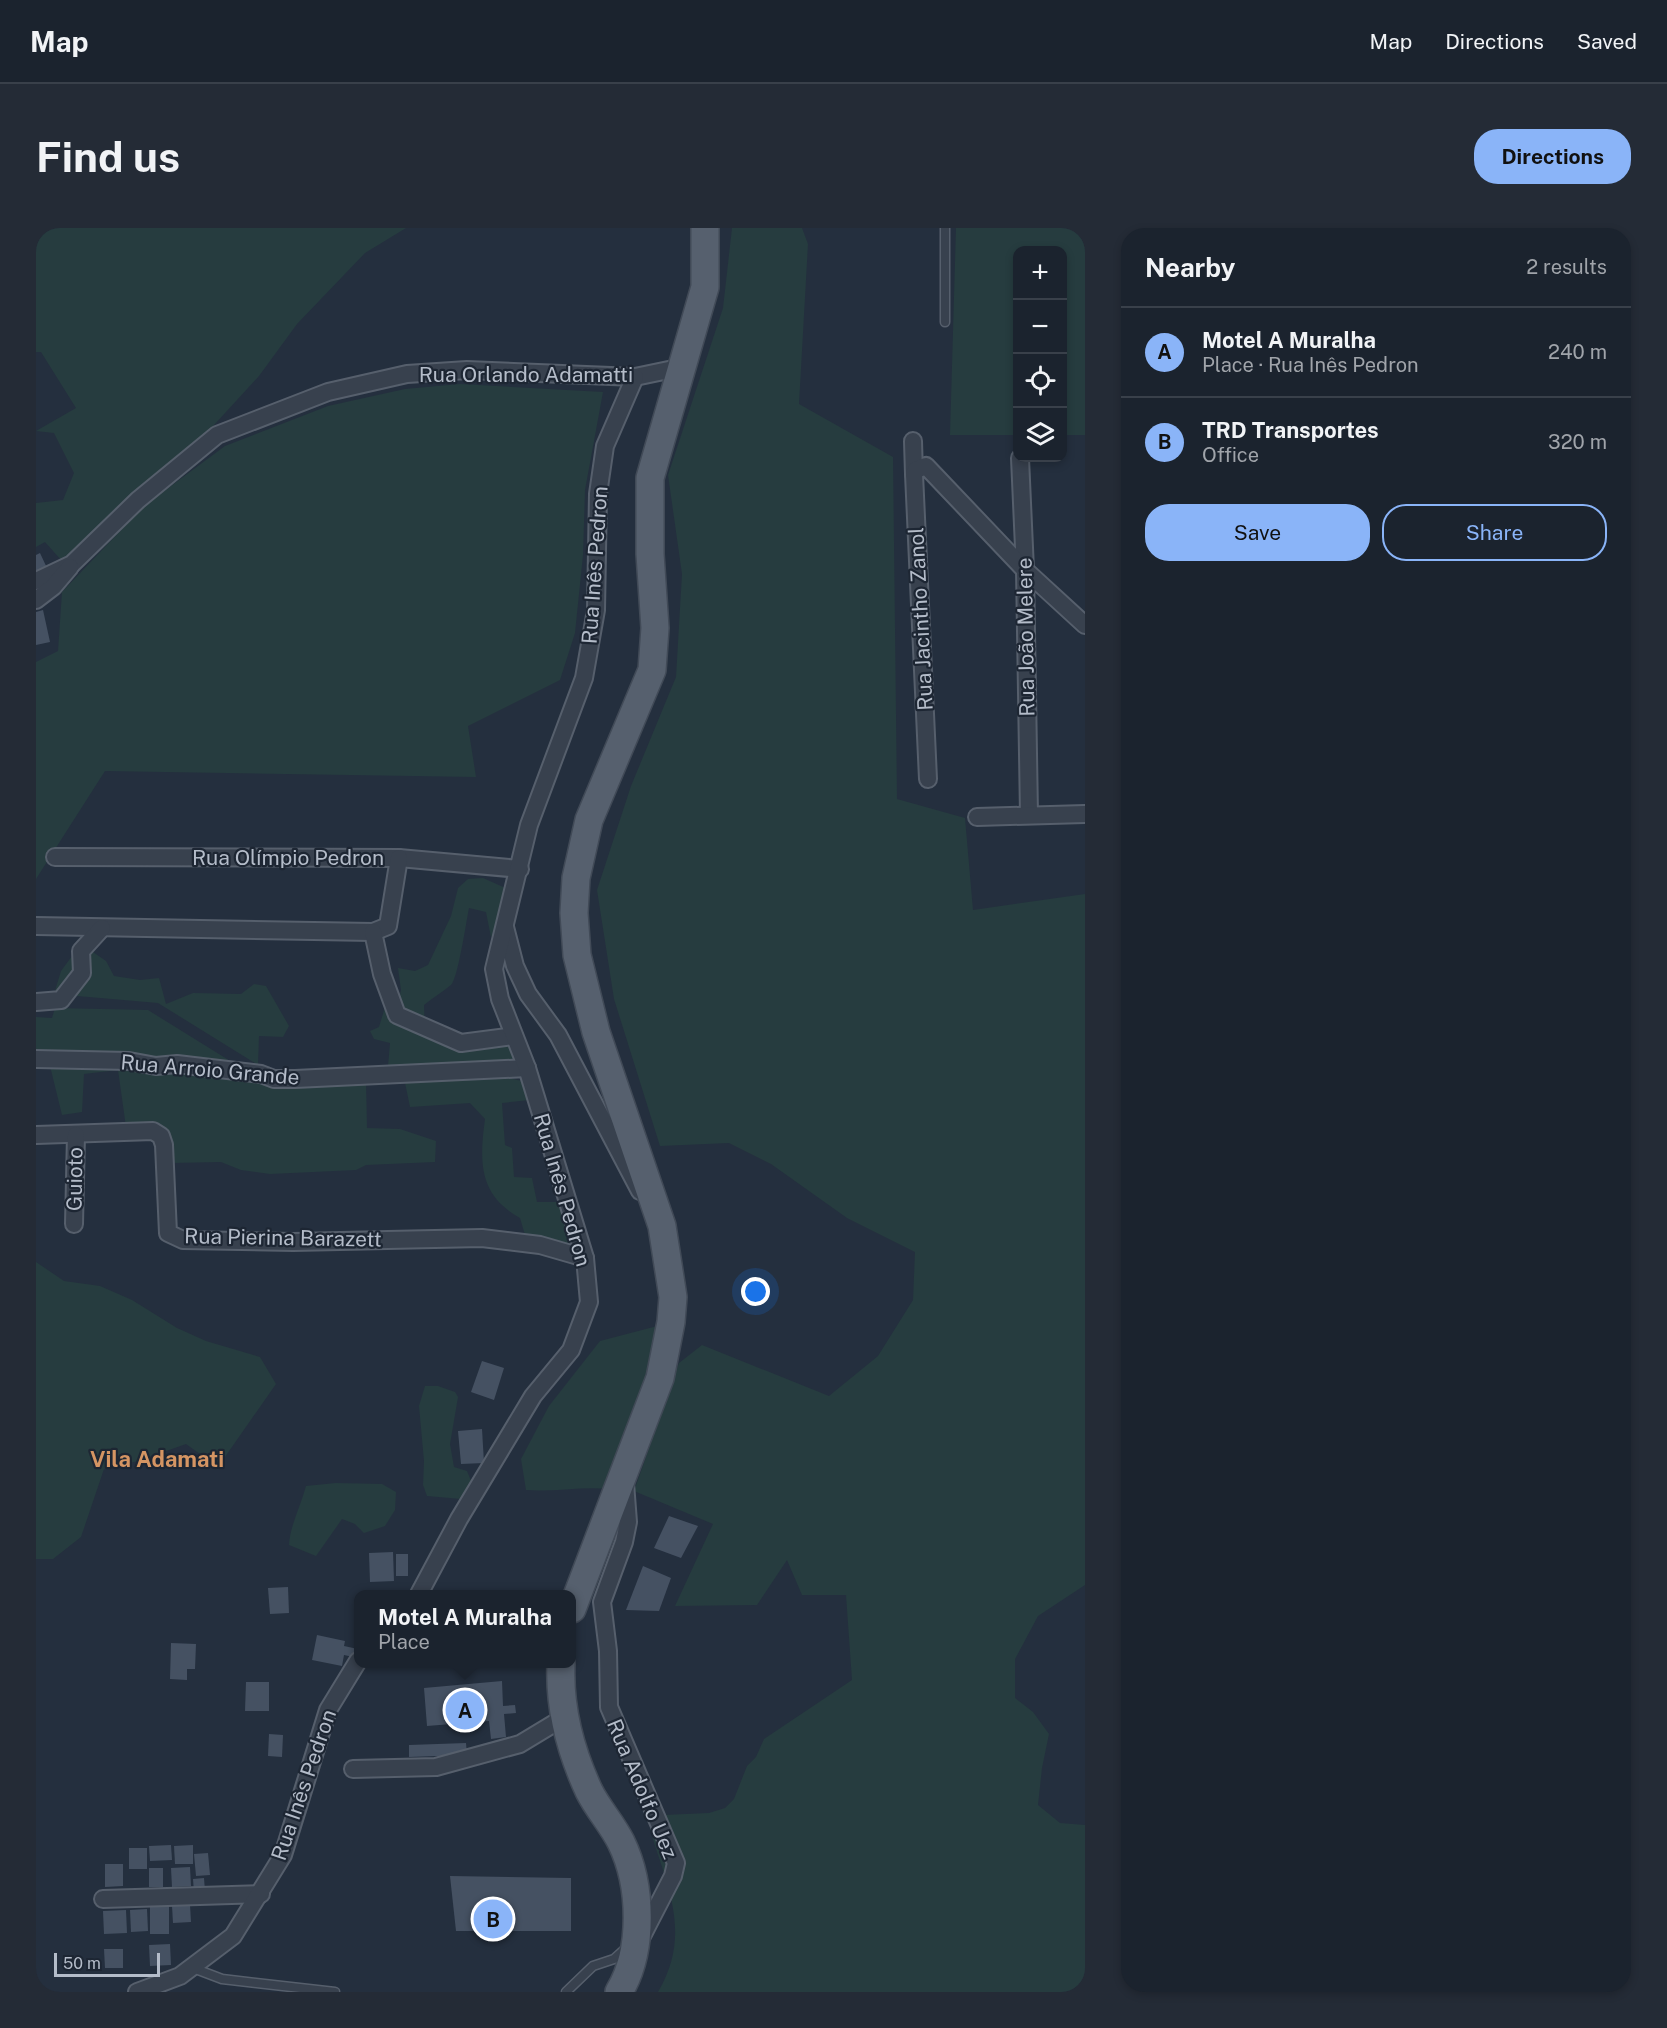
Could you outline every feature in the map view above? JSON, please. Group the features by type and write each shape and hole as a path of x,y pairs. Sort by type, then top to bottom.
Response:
{"main road":[{"path":"576,1599 660,1378 671,1322 673,1297 669,1261 659,1216 596,1032 577,955 574,913 576,878 589,820 652,669 655,628 650,554 650,478 659,440 683,367 705,287 705,228"},
{"path":"561,1668 563,1718 590,1793 621,1842 631,1875 637,1917 634,1952 620,1992"}],"street":[{"name":"Rua Orlando Adamatti","path":"36,581 72,564 138,500 218,435 328,392 407,374 467,370 635,377 683,367"},
{"name":"Rua Inês Pedron","path":"421,1590 459,1519 532,1396 571,1350 589,1302 585,1258 527,1068 500,999 495,969 529,825 584,678 596,609 598,494 605,446 635,377"},
{"name":"Rua Jacintho Zanol","path":"913,441 920,470 928,779"},
{"name":"Rua João Melere","path":"1020,462 1025,570 1029,815"},
{"path":"920,470 1085,625"},
{"path":"36,600 53,587 72,564"},
{"path":"977,817 1085,814"},
{"name":"Rua Olímpio Pedron","path":"55,857 399,858 520,869"},
{"path":"36,926 373,932 388,926 399,858"},
{"name":"Rua Inês Pedron","path":"505,926 515,966 528,994 558,1035 635,1184 659,1216"},
{"path":"36,1002 62,1000 82,973 81,951 102,928"},
{"path":"373,932 382,974 397,1015 461,1043 514,1036"},
{"name":"Rua Arroio Grande","path":"36,1059 129,1061 156,1066 177,1064 285,1079 527,1068"},
{"name":"Rua Pierina Barazett","path":"36,1135 153,1131 161,1136 164,1145 168,1233 183,1240 293,1242 482,1238 540,1245 585,1258"},
{"name":"Guioto","path":"74,1224 76,1135"},
{"name":"Rua Adolfo Uez","path":"624,1477 628,1521 624,1542 603,1602 608,1651 609,1707 676,1863 673,1876 634,1952"},
{"name":"Rua Inês Pedron","path":"137,1992 180,1976 233,1936 283,1855 328,1710 354,1668"},
{"path":"353,1769 436,1767 520,1744 563,1718"},
{"path":"103,1899 261,1894"}],"lane":[{"path":"945,322 946,228"},
{"path":"566,1992 593,1966 614,1959 625,1950 637,1917"},
{"path":"193,1968 222,1979 335,1992"}],"green space":[{"path":"36,228 406,228 365,253 297,324 259,376 203,437 62,561 45,542 36,547 36,503 63,500 74,473 54,433 36,431 76,408 41,352 36,352"},
{"path":"732,228 802,228 808,244 799,404 893,457 897,799 965,818 973,910 1085,894 1085,1585 1038,1616 1015,1659 1015,1698 1033,1712 1049,1734 1038,1805 1060,1823 1085,1825 1085,1992 658,1992 668,1971 674,1950 675,1931 674,1911 650,1830 663,1815 709,1813 725,1808 734,1799 747,1766 756,1757 764,1739 852,1680 846,1595 802,1595 787,1560 757,1605 675,1606 713,1524 634,1491 679,1363 702,1345 829,1396 878,1356 913,1300 915,1252 847,1218 771,1164 729,1143 660,1146 614,999 597,890 631,786 676,677 682,574 668,475 723,308"},
{"path":"956,228 1085,228 1085,435 1067,435 1067,246 1013,246 1013,435 950,435"},
{"path":"460,384 603,392 585,490 583,555 575,633 560,680 468,726 476,777 105,771 36,879 36,662 58,651 62,592 144,506 225,446 328,406 405,389"},
{"path":"483,878 512,891 491,937 486,912 469,908 454,980 451,985 424,1005 425,1031 513,1042 522,1062 388,1066 390,1043 374,1039 370,1031 379,1027 385,1007 397,1010 401,990 398,968 415,971 428,965 451,916 458,888 468,879"},
{"path":"90,950 106,961 114,976 140,980 159,978 166,1004 193,993 241,994 254,984 266,986 289,1026 283,1037 259,1036 258,1065 158,1003 54,994 61,971 75,952"},
{"path":"55,1008 148,1010 272,1087 366,1080 367,1128 400,1129 436,1141 435,1162 366,1165 356,1170 270,1174 241,1170 221,1162 171,1163 167,1131 157,1126 126,1127 118,1070 84,1074 82,1112 62,1115 50,1066 36,1065 36,1017 52,1018"},
{"path":"483,1072 526,1082 530,1100 502,1103 505,1145 512,1148 514,1177 532,1178 537,1202 563,1202 575,1245 559,1244 525,1235 520,1218 496,1199 489,1188 483,1164 485,1119 470,1103 410,1107 404,1078"},
{"path":"36,1262 64,1281 100,1286 132,1300 177,1328 206,1341 260,1357 276,1384 218,1467 186,1444 138,1461 104,1469 81,1537 53,1559 36,1559"},
{"path":"665,1324 610,1489 526,1490 521,1459 549,1406 600,1341"},
{"path":"425,1386 438,1386 455,1392 458,1397 450,1444 454,1467 467,1471 474,1488 461,1499 427,1496 423,1485 424,1461 419,1406"},
{"path":"336,1483 382,1484 396,1492 395,1510 385,1526 364,1533 355,1524 342,1519 316,1556 289,1545 291,1530 306,1486"}],"building":[{"path":"40,553 47,568 36,573 36,555"},
{"path":"43,610 50,642 36,645 36,612"},
{"path":"482,1361 504,1368 494,1400 471,1392"},
{"path":"482,1429 484,1463 461,1464 458,1431"},
{"path":"669,1516 698,1526 681,1558 654,1548"},
{"path":"393,1552 394,1581 370,1582 369,1553"},
{"path":"396,1554 408,1554 408,1576 396,1576"},
{"path":"643,1566 671,1578 659,1611 626,1610"},
{"path":"288,1587 289,1613 270,1614 268,1588"},
{"path":"317,1635 345,1641 344,1646 354,1648 354,1657 344,1655 342,1666 312,1660"},
{"path":"171,1643 196,1644 195,1669 187,1669 187,1680 170,1679"},
{"path":"502,1681 503,1706 515,1705 516,1713 504,1714 506,1737 491,1739 489,1721 427,1726 424,1688"},
{"path":"246,1682 269,1682 269,1711 245,1711"},
{"path":"269,1734 283,1735 282,1757 268,1756"},
{"path":"466,1743 467,1755 409,1757 409,1745"},
{"path":"171,1845 172,1860 150,1861 149,1846"},
{"path":"193,1845 193,1864 175,1864 174,1846"},
{"path":"129,1848 147,1848 147,1869 129,1869"},
{"path":"208,1853 210,1875 196,1876 194,1854"},
{"path":"105,1864 123,1864 123,1886 105,1887"},
{"path":"190,1867 191,1886 172,1887 171,1868"},
{"path":"149,1868 163,1868 163,1887 149,1887"},
{"path":"450,1876 571,1878 571,1931 456,1931"},
{"path":"204,1878 205,1891 194,1892 193,1879"},
{"path":"190,1905 191,1922 173,1923 172,1906"},
{"path":"150,1906 169,1906 169,1934 150,1934"},
{"path":"147,1909 148,1931 131,1932 130,1910"},
{"path":"126,1910 127,1933 104,1934 103,1911"},
{"path":"170,1944 171,1965 150,1966 149,1945"},
{"path":"104,1949 123,1949 123,1968 105,1968"}],"place":[{"name":"Motel A Muralha","path":"465,1710"},
{"name":"TRD Transportes","path":"493,1919"}],"district":[{"name":"Vila Adamati","path":"157,1459"}]}
